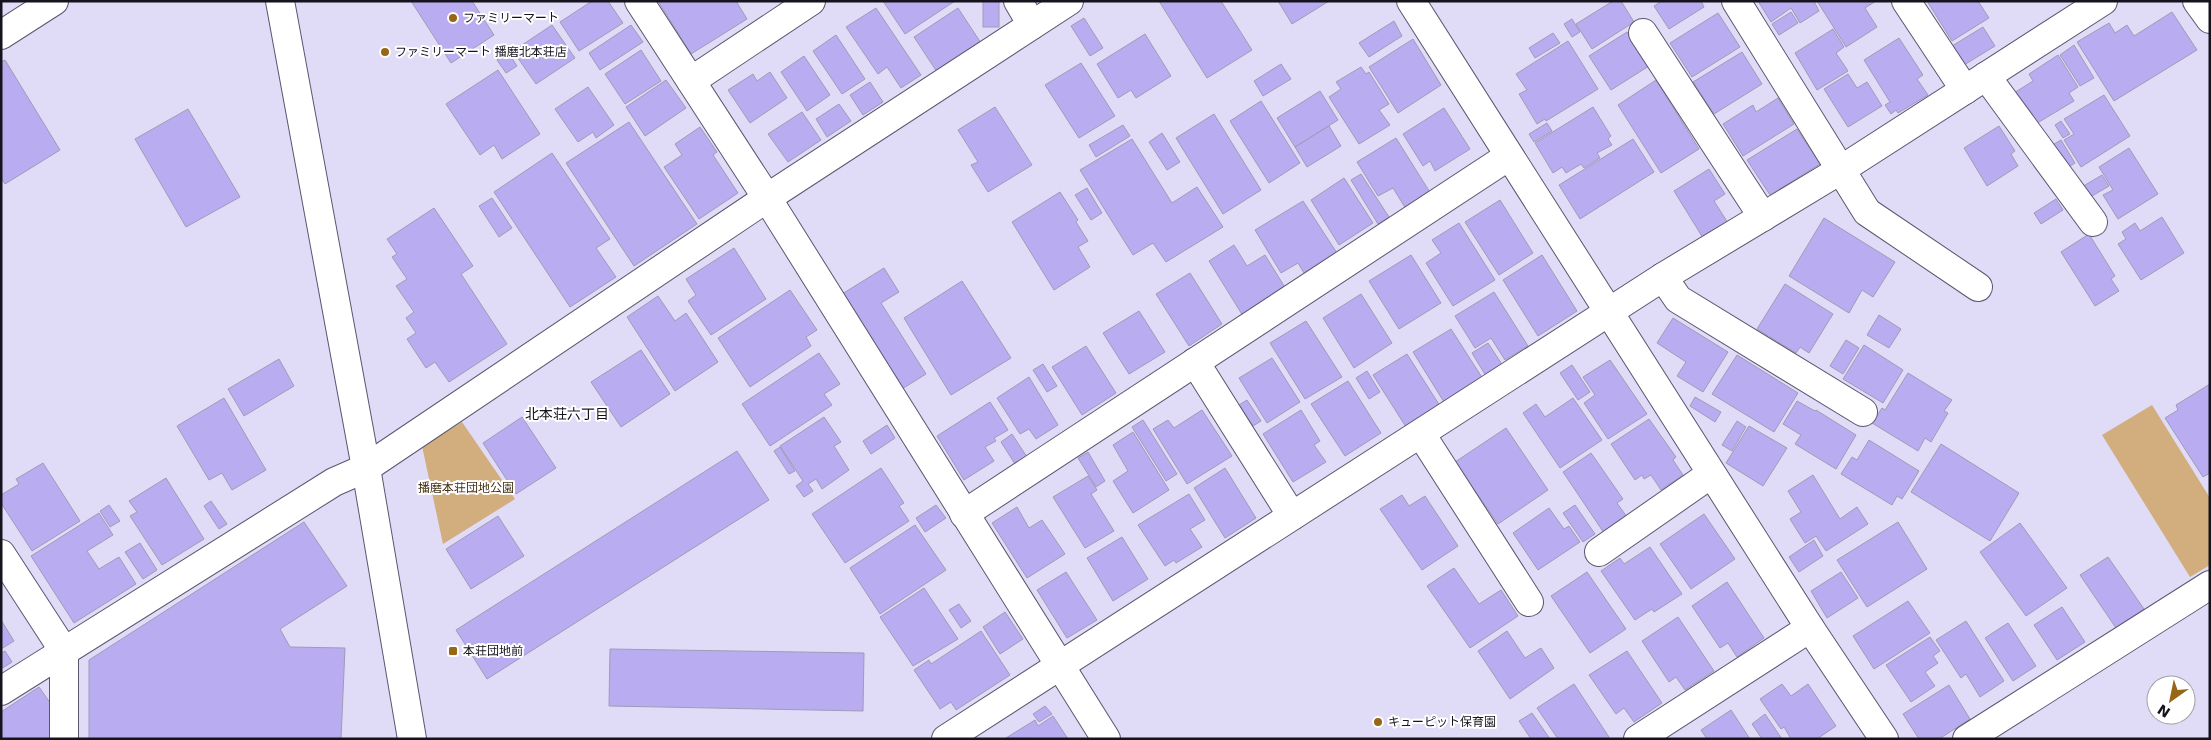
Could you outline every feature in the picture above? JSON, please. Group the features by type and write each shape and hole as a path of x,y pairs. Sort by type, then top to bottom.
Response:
{"street":[{"path":"1,35 54,1"},
{"path":"280,1 366,468 412,739"},
{"path":"639,1 767,198 1106,739"},
{"path":"691,81 810,1"},
{"path":"1018,1 1032,25"},
{"path":"1,691 334,482 366,468 767,198 1069,1"},
{"path":"1411,1 1810,628 1884,739"},
{"path":"1736,1 1842,168 1867,212 1978,287"},
{"path":"1906,1 2093,222"},
{"path":"946,739 1663,277 1842,168 2103,1"},
{"path":"2197,1 2210,19"},
{"path":"1644,32 1763,217"},
{"path":"964,514 1509,156"},
{"path":"1663,277 1678,299 1863,412"},
{"path":"1195,362 1292,516"},
{"path":"1421,434 1529,602"},
{"path":"1599,552 1712,474"},
{"path":"1,554 64,651 64,739"},
{"path":"1967,739 2207,594"},
{"path":"1638,739 1810,628"}],"green space":[{"path":"2152,405 2210,498 2210,565 2190,577 2102,435"},
{"name":"播磨本荘団地公園","path":"462,422 515,499 443,544 422,446"}],"building":[{"name":"ファミリーマート","path":"411,1 472,1 494,35 451,63"},
{"path":"592,1 608,1 623,23 579,51 560,22"},
{"path":"658,1 736,1 747,19 691,54"},
{"path":"883,1 955,1 905,34"},
{"path":"983,1 999,1 999,27 983,27"},
{"path":"1159,1 1221,1 1252,50 1207,78"},
{"path":"1278,1 1329,1 1292,24"},
{"path":"1613,1 1621,1 1634,22 1592,49 1576,24"},
{"path":"1662,1 1701,1 1704,7 1669,29 1654,6"},
{"path":"1758,1 1814,1 1819,11 1800,23 1791,8 1771,22"},
{"path":"1817,1 1876,1 1865,8 1877,27 1846,47"},
{"path":"1927,1 1978,1 1989,18 1952,41"},
{"path":"876,8 921,75 901,88 887,67 878,74 846,27"},
{"path":"958,8 981,43 937,72 914,37"},
{"path":"1791,12 1798,23 1779,35 1772,24"},
{"path":"2172,12 2197,50 2114,101 2077,42 2109,23 2115,33 2127,25 2134,36"},
{"path":"1718,13 1740,47 1692,77 1670,43"},
{"path":"1084,18 1103,48 1090,56 1071,26"},
{"path":"1572,19 1580,32 1572,37 1564,24"},
{"path":"1394,21 1402,36 1369,57 1359,43"},
{"path":"552,25 575,58 536,84 513,51"},
{"path":"631,25 643,42 600,70 589,53"},
{"path":"1983,27 1995,46 1964,65 1952,46"},
{"path":"1833,29 1844,47 1836,53 1848,71 1817,90 1795,53"},
{"path":"1627,32 1649,66 1611,90 1589,56"},
{"path":"1553,33 1560,43 1535,58 1529,48"},
{"path":"1145,34 1171,76 1136,98 1131,90 1118,98 1097,64"},
{"path":"836,35 865,79 842,94 813,51"},
{"path":"1899,38 1923,75 1917,79 1928,95 1898,113 1896,110 1891,114 1885,105 1890,102 1864,60"},
{"path":"1413,39 1441,85 1398,113 1369,67"},
{"path":"1568,41 1598,89 1546,121 1545,119 1537,124 1519,94 1527,90 1516,74"},
{"path":"2074,45 2094,78 2080,86 2060,55"},
{"path":"641,50 661,81 625,104 605,74"},
{"path":"508,52 517,66 506,73 497,60"},
{"path":"1742,52 1762,84 1714,114 1693,82"},
{"path":"2058,55 2078,87 2069,93 2074,101 2034,125 2014,93 2033,81 2029,74"},
{"path":"804,56 830,95 807,111 781,72"},
{"path":"5,60 60,150 5,184 1,178 1,62"},
{"path":"1081,63 1115,116 1079,138 1045,85"},
{"path":"1281,64 1291,79 1263,96 1254,81"},
{"path":"1361,67 1366,74 1369,72 1389,104 1379,110 1390,125 1359,144 1329,97 1341,89 1336,82"},
{"path":"498,70 540,134 502,159 494,145 480,155 446,104"},
{"path":"770,72 787,98 750,123 728,90 753,74 757,81"},
{"path":"1848,74 1857,88 1867,82 1882,106 1848,127 1824,89"},
{"path":"666,80 686,108 645,136 626,107"},
{"path":"1656,80 1699,149 1661,173 1618,105"},
{"path":"870,82 883,102 863,115 850,95"},
{"path":"588,87 614,125 596,138 593,132 578,142 555,109"},
{"path":"1320,91 1338,120 1295,147 1277,118"},
{"path":"2104,95 2130,136 2081,167 2064,140 2074,134 2064,119"},
{"path":"1778,98 1794,124 1743,156 1723,124 1753,105 1756,112"},
{"path":"1261,101 1300,163 1269,183 1230,121"},
{"path":"839,104 851,121 827,137 816,119"},
{"path":"995,107 1032,165 988,192 971,165 978,162 958,130"},
{"path":"1593,107 1611,136 1608,139 1612,145 1597,153 1600,158 1584,168 1581,164 1566,173 1562,167 1553,173 1535,143"},
{"path":"1444,108 1470,149 1435,171 1430,161 1423,166 1403,134"},
{"path":"188,109 240,197 186,227 135,139"},
{"path":"802,112 821,140 788,162 768,134"},
{"path":"1214,114 1261,190 1223,214 1176,138"},
{"path":"2061,121 2070,134 2063,138 2055,125"},
{"path":"629,122 697,224 634,266 566,163"},
{"path":"1547,123 1552,131 1534,142 1529,134"},
{"path":"1123,125 1130,136 1096,157 1089,145"},
{"path":"1329,126 1341,146 1307,167 1295,147"},
{"path":"1999,126 2015,151 2011,154 2018,166 1987,186 1964,148"},
{"path":"700,127 717,152 713,155 738,193 699,219 664,167 682,155 675,144"},
{"path":"1797,129 1820,164 1770,195 1747,160"},
{"path":"1162,133 1180,162 1167,170 1149,142"},
{"path":"1396,138 1431,194 1406,209 1393,188 1378,196 1357,162"},
{"path":"1132,139 1172,203 1197,187 1223,227 1166,262 1153,243 1133,255 1080,170"},
{"path":"1633,139 1654,172 1580,219 1559,185"},
{"path":"2061,140 2075,163 2064,170 2049,147"},
{"path":"2129,148 2158,194 2118,219 2103,195 2113,190 2099,167"},
{"path":"552,153 610,239 596,248 616,277 570,307 494,192"},
{"path":"1709,169 1725,194 1714,201 1728,223 1703,238 1674,191"},
{"path":"1361,174 1389,217 1378,224 1351,180"},
{"path":"2102,175 2109,186 2087,199 2080,188"},
{"path":"1344,178 1373,223 1339,245 1311,200"},
{"path":"1087,188 1102,213 1091,220 1075,195"},
{"path":"1060,192 1078,220 1076,222 1088,241 1078,247 1090,267 1054,290 1012,222"},
{"path":"492,198 512,228 499,237 479,206"},
{"path":"2056,199 2063,210 2041,224 2034,213"},
{"path":"1500,200 1533,253 1499,275 1465,222"},
{"path":"1303,201 1337,253 1304,273 1298,263 1281,273 1255,230"},
{"path":"434,208 473,266 461,274 507,344 449,382 435,362 426,368 407,339 416,333 406,318 414,312 396,286 407,279 392,257 397,254 387,239"},
{"path":"2162,217 2184,253 2141,280 2118,244 2126,239 2122,232 2135,223 2140,231"},
{"path":"1824,218 1895,262 1873,297 1862,290 1849,313 1789,276"},
{"path":"1459,223 1495,280 1453,306 1426,263 1441,253 1432,240"},
{"path":"2089,234 2115,276 2111,279 2119,291 2095,306 2061,252"},
{"path":"1234,245 1247,266 1265,255 1286,289 1243,316 1209,261"},
{"path":"734,248 766,299 711,335 688,301 696,295 686,279"},
{"path":"1411,255 1441,303 1399,329 1369,281"},
{"path":"1542,255 1577,311 1538,336 1503,280"},
{"path":"884,268 899,292 881,303 926,374 902,389 842,294"},
{"path":"1190,273 1222,324 1189,346 1156,294"},
{"path":"962,281 1011,358 951,395 904,318"},
{"path":"1785,284 1833,314 1809,353 1800,347 1796,353 1757,329"},
{"path":"790,290 817,330 806,337 811,346 750,387 718,338"},
{"path":"1494,292 1528,346 1505,360 1491,338 1475,348 1455,316"},
{"path":"1361,294 1392,343 1354,368 1323,318"},
{"path":"658,296 675,321 686,313 718,362 675,391 627,317"},
{"path":"1139,311 1165,352 1129,374 1103,333"},
{"path":"1879,315 1901,329 1889,348 1867,335"},
{"path":"1673,318 1728,352 1703,392 1677,376 1686,362 1657,343"},
{"path":"1306,321 1342,377 1305,399 1270,343"},
{"path":"1451,329 1483,379 1444,402 1413,352"},
{"path":"1846,340 1859,348 1843,374 1830,366"},
{"path":"1488,343 1503,366 1486,376 1472,353"},
{"path":"1864,345 1903,370 1883,403 1843,379"},
{"path":"1086,346 1116,393 1082,415 1052,367"},
{"path":"641,350 670,394 621,427 591,382"},
{"path":"819,353 840,384 824,394 832,405 770,446 742,404"},
{"path":"1407,354 1440,406 1406,427 1373,375"},
{"path":"1737,355 1798,393 1774,432 1712,394"},
{"path":"1272,358 1300,402 1267,423 1239,378"},
{"path":"279,359 294,386 244,416 228,389"},
{"path":"1610,360 1647,414 1608,439 1584,403 1595,395 1583,377"},
{"path":"1043,364 1057,386 1047,392 1033,370"},
{"path":"1572,365 1590,392 1578,400 1560,373"},
{"path":"1367,371 1380,392 1369,399 1356,378"},
{"path":"1908,373 1952,400 1944,411 1948,413 1931,442 1925,438 1918,451 1872,423 1882,408 1885,410"},
{"path":"1029,377 1058,425 1036,439 1029,429 1020,434 997,398"},
{"path":"1348,381 1381,433 1345,456 1311,404"},
{"path":"2210,384 2210,473 2203,477 2165,418 2178,410 2176,405"},
{"path":"1695,397 1721,412 1715,422 1690,406"},
{"path":"224,398 266,470 232,490 222,473 209,480 177,426"},
{"path":"1573,398 1602,440 1560,468 1523,413 1536,404 1545,417"},
{"path":"1247,400 1261,421 1253,426 1239,405"},
{"path":"1797,401 1816,410 1856,435 1836,469 1795,444 1801,435 1783,424"},
{"path":"990,402 1008,430 994,438 996,441 985,447 994,461 964,480 937,436"},
{"path":"1202,410 1232,456 1187,484 1153,429 1168,420 1174,428"},
{"path":"1301,410 1320,441 1314,445 1326,462 1293,482 1263,434"},
{"path":"522,417 556,468 516,494 483,443"},
{"path":"824,417 841,442 834,446 849,470 822,489 816,479 808,484 813,491 804,497 796,486 803,481 780,446"},
{"path":"1649,419 1676,457 1673,460 1683,475 1661,490 1651,475 1644,479 1642,475 1635,480 1611,444"},
{"path":"1143,420 1177,474 1166,481 1132,427"},
{"path":"1737,421 1746,427 1732,451 1722,445"},
{"path":"887,425 895,438 871,454 863,441"},
{"path":"1749,426 1787,448 1763,486 1726,463"},
{"path":"1506,428 1548,490 1498,524 1455,462"},
{"path":"1133,432 1169,490 1133,513 1113,481 1128,471 1113,445"},
{"path":"1012,434 1027,457 1015,464 1001,442"},
{"path":"1869,440 1919,471 1902,499 1897,496 1892,505 1841,474 1852,457 1857,460"},
{"path":"1941,444 2019,493 1990,541 1911,492"},
{"path":"780,447 795,471 789,474 774,451"},
{"path":"737,451 769,500 487,679 456,630"},
{"path":"1088,452 1105,481 1096,487 1078,458"},
{"path":"1591,453 1623,499 1617,503 1627,517 1604,533 1563,472"},
{"path":"43,463 80,521 32,551 1,503 1,495 19,484 16,479"},
{"path":"881,468 904,503 899,506 909,521 845,563 812,514"},
{"path":"1225,468 1256,518 1225,538 1194,488"},
{"path":"1813,475 1840,519 1857,507 1868,524 1826,551 1816,536 1805,543 1790,519 1801,512 1788,491"},
{"path":"1088,476 1097,490 1091,494 1114,531 1085,548 1053,497"},
{"path":"166,478 204,539 162,565 130,516 137,512 129,501"},
{"path":"1189,494 1205,520 1190,529 1202,547 1176,563 1174,560 1165,566 1138,525"},
{"path":"1402,495 1409,506 1425,496 1458,546 1422,570 1380,509"},
{"path":"211,501 227,524 219,529 204,506"},
{"path":"109,505 120,521 110,527 100,511"},
{"path":"936,505 946,518 925,532 916,518"},
{"path":"1575,505 1595,534 1583,542 1563,513"},
{"path":"1017,507 1029,528 1042,520 1065,554 1027,578 992,523"},
{"path":"1549,508 1564,529 1569,526 1580,542 1538,570 1513,533"},
{"path":"99,513 113,535 87,551 99,569 119,557 136,584 74,623 31,556"},
{"path":"1704,514 1735,559 1691,589 1660,544"},
{"path":"498,516 524,556 471,589 446,549"},
{"path":"304,522 347,586 280,629 290,647 345,648 341,739 89,739 89,660"},
{"path":"1898,522 1927,569 1867,607 1837,560"},
{"path":"2020,523 2067,588 2026,616 1980,552"},
{"path":"915,525 946,570 880,614 850,568"},
{"path":"1122,537 1148,579 1113,601 1087,558"},
{"path":"1814,540 1823,556 1799,572 1789,557"},
{"path":"140,543 157,570 143,579 125,552"},
{"path":"1650,547 1682,594 1654,612 1652,609 1635,620 1601,571 1620,558 1624,564"},
{"path":"2108,557 2144,609 2116,628 2080,575"},
{"path":"1454,568 1479,604 1501,590 1518,616 1470,648 1427,586"},
{"path":"1066,572 1097,620 1067,638 1037,590"},
{"path":"1587,572 1626,629 1590,653 1551,596"},
{"path":"1841,572 1858,598 1827,618 1811,591"},
{"path":"1727,582 1764,638 1737,657 1728,643 1720,648 1692,606"},
{"path":"924,588 958,639 913,666 880,617"},
{"path":"1908,601 1930,633 1874,669 1853,636"},
{"path":"959,604 971,621 961,628 949,610"},
{"path":"2062,607 2085,642 2057,660 2034,625"},
{"path":"1005,612 1023,639 1000,654 983,627"},
{"path":"1678,617 1714,671 1685,690 1676,677 1669,682 1642,641"},
{"path":"1,620 14,641 1,649"},
{"path":"1966,621 2004,681 1980,697 1966,674 1961,678 1936,640"},
{"path":"2008,623 2036,666 2013,681 1985,638"},
{"path":"981,631 1010,675 956,710 951,702 940,709 914,670 929,660 931,664"},
{"path":"1507,631 1525,658 1541,648 1554,668 1510,699 1478,651"},
{"path":"1930,637 1940,651 1933,656 1938,663 1925,672 1935,686 1911,702 1886,665"},
{"path":"610,649 864,653 863,711 609,706"},
{"path":"5,651 12,662 1,669 1,653"},
{"path":"1627,651 1662,703 1634,722 1624,708 1616,714 1589,675"},
{"path":"1574,684 1609,737 1607,739 1558,739 1537,708"},
{"path":"1782,684 1791,696 1808,684 1836,726 1817,739 1791,739 1784,727 1781,729 1760,699"},
{"path":"1949,685 1970,719 1939,739 1919,739 1903,714"},
{"path":"39,687 53,707 51,739 1,739 1,712"},
{"path":"1045,706 1052,714 1039,722 1033,714"},
{"path":"1731,710 1750,739 1707,739 1701,730"},
{"path":"1532,713 1550,739 1531,739 1519,721"},
{"path":"1765,714 1782,739 1762,739 1752,724"},
{"path":"1053,716 1068,739 1006,738 1035,720 1038,726"}],"place":[{"name":"ファミリーマート","path":"453,18"},
{"name":"ファミリーマート 播磨北本荘店","path":"385,52"},
{"name":"本荘団地前","path":"453,651"},
{"name":"キューピット保育園","path":"1378,722"}],"district":[{"name":"北本荘六丁目","path":"567,414"}]}
